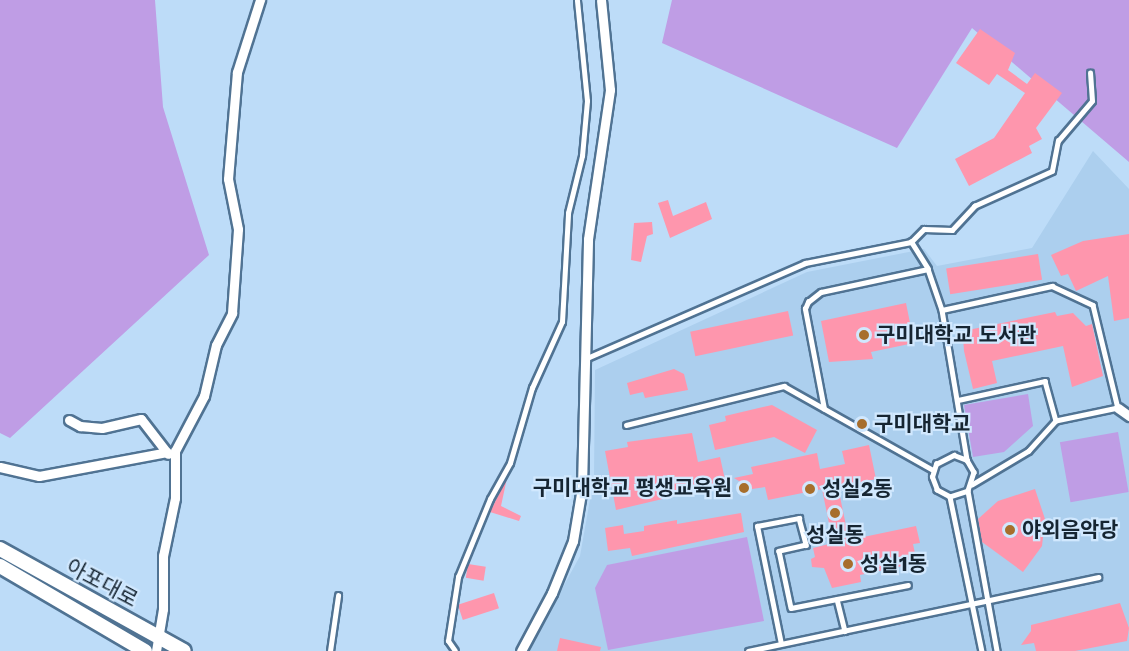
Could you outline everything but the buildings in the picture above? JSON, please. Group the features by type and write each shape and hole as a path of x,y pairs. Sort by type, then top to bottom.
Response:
{"main road":[{"name":"아포대로","path":"0,549 157,644 184,651"},
{"name":"아포대로","path":"0,566 145,651"}],"street":[{"path":"157,644 163,609 164,556 175,498 173,461 182,432 204,396 216,345 232,313 238,229 228,179 237,72 260,0"},
{"path":"521,651 552,593 573,541 582,487 587,358 588,239 610,90 601,0"},
{"path":"1118,408 1129,416"},
{"path":"69,420 102,428 141,419 173,461"},
{"path":"0,466 39,476 167,452"}],"lane":[{"path":"454,651 448,641 458,577 490,499 510,463 532,388 562,322 568,213 582,156 587,101 577,0"},
{"path":"587,358 805,262 911,243 924,229 952,230 974,206 1052,171 1058,141 1092,101 1090,73"},
{"path":"911,243 928,269 942,310 967,460 974,472 972,485 968,491 950,497"},
{"path":"824,409 805,309 808,302 821,292 928,269"},
{"path":"942,310 1052,286 1093,304 1118,408 1056,421 1029,451 972,485"},
{"path":"958,400 1045,381 1056,421"},
{"path":"626,425 784,386 933,470"},
{"path":"967,460 948,456 933,470 933,484 950,497 982,651"},
{"path":"968,491 997,651"},
{"path":"781,644 757,526 799,518 806,545 779,551 791,608 908,585"},
{"path":"748,651 1098,578"},
{"path":"330,651 338,596"},
{"path":"837,599 845,631"}],"shaded area":[{"path":"0,0 155,0 163,107 209,255 10,438 0,433"},
{"path":"672,0 1129,0 1129,162 972,28 897,148 662,43"},
{"name":"구미대학교","path":"1093,151 1129,189 1129,651 528,651 580,556 594,477 595,370 807,272 924,249 937,266 1032,248"},
{"path":"1028,394 1033,426 1004,452 973,457 964,405"},
{"path":"1118,432 1129,492 1070,502 1060,442"},
{"path":"747,537 764,621 608,650 595,588 607,565"}],"place":[{"name":"구미대학교 도서관","path":"864,335"},
{"name":"구미대학교","path":"862,424"},
{"name":"구미대학교 평생교육원","path":"744,488"},
{"name":"성실2동","path":"810,489"},
{"name":"성실동","path":"835,513"},
{"name":"야외음악당","path":"1010,530"},
{"name":"성실1동","path":"848,564"}]}
